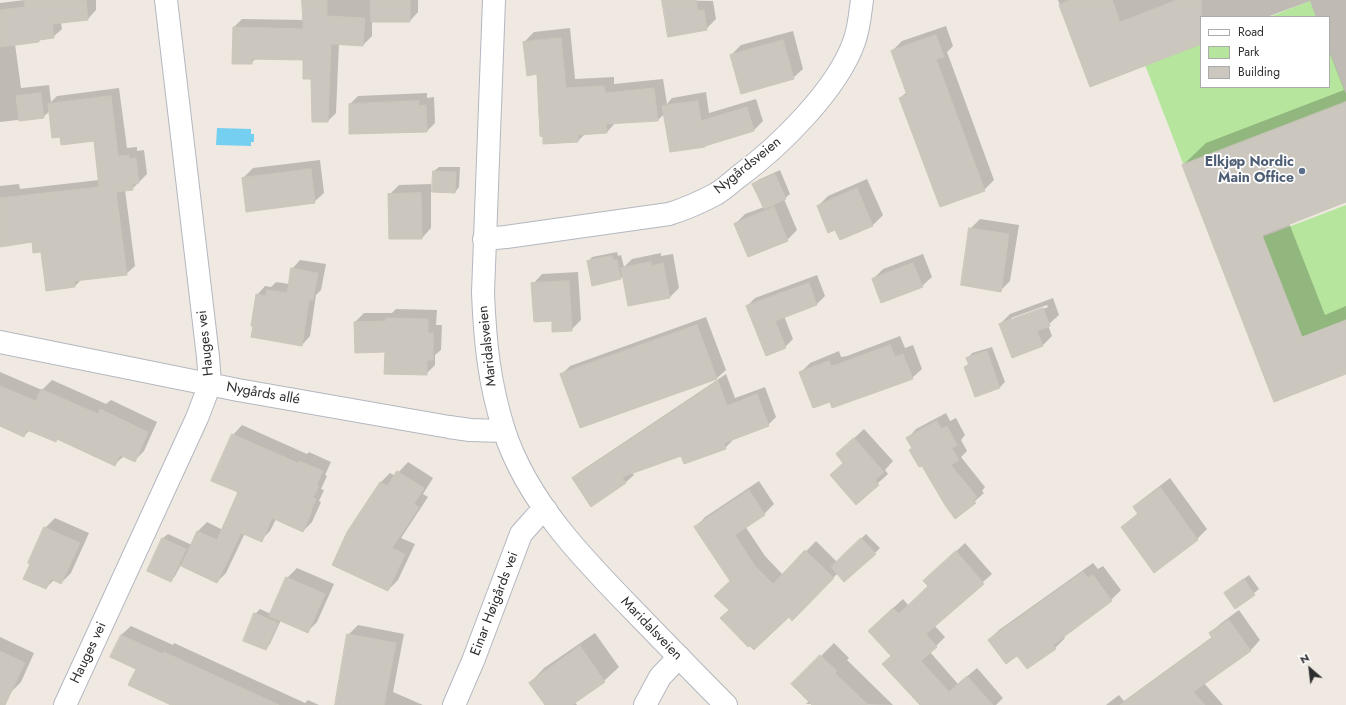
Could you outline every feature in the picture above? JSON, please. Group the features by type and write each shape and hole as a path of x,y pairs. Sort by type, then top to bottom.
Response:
{"street":[{"name":"Hauges vei","path":"65,705 197,418 210,384 166,0"},
{"name":"Maridalsveien","path":"494,0 483,293 484,327 489,372 504,431 515,458 531,487 563,534 598,575 726,705"},
{"name":"Nygårdsveien","path":"484,239 668,214 686,209 717,193 750,168 786,136 818,100 846,61 854,41 862,0"},
{"name":"Nygårds allé","path":"0,342 210,384 448,428 504,431"},
{"name":"Einar Høigårds vei","path":"454,705 473,661 521,534 536,517 546,510"},
{"path":"645,705 660,677 679,657"}],"green space":[{"path":"1310,1 1316,16 1272,16"},
{"path":"1200,43 1200,88 1330,88 1330,53 1346,94 1346,104 1184,166 1145,65"},
{"path":"1346,205 1346,321 1302,338 1292,312 1247,329 1262,237"}],"water":[{"path":"217,128 251,129 251,134 254,134 254,142 251,142 251,146 216,145"}],"building":[{"path":"24,0 86,0 88,20 52,24 54,38 39,40 39,42 0,47 0,10 25,7"},
{"path":"302,0 327,0 327,16 365,18 363,46 331,44 328,122 312,122 311,79 303,79 303,60 252,59 252,64 232,64 233,27 303,29"},
{"path":"371,0 410,0 410,22 371,22"},
{"path":"662,0 696,0 698,11 704,10 707,30 668,37"},
{"path":"1071,0 1112,0 1120,22 1177,0 1201,0 1200,44 1090,87 1059,5"},
{"path":"936,35 944,57 936,59 985,191 940,207 899,98 907,95 891,51"},
{"path":"561,38 566,88 604,86 605,93 654,88 658,121 606,124 607,133 578,135 578,142 543,144 543,137 540,136 537,74 527,76 523,42"},
{"path":"783,40 794,79 741,94 730,55"},
{"path":"41,93 44,118 19,121 16,96"},
{"path":"111,96 118,156 129,155 129,159 136,158 139,183 132,184 133,190 116,192 127,275 74,281 75,287 46,291 41,252 33,253 32,242 0,247 0,198 99,187 94,141 61,145 60,137 52,138 48,104"},
{"path":"419,101 419,106 426,105 427,132 349,134 349,104"},
{"path":"698,101 701,121 747,107 754,131 705,147 670,152 662,106"},
{"path":"1346,102 1346,202 1262,235 1302,337 1346,320 1346,374 1274,402 1182,165"},
{"path":"311,169 315,203 246,212 242,178"},
{"path":"433,171 456,172 455,193 432,192"},
{"path":"775,174 786,199 764,209 752,184"},
{"path":"857,188 873,226 840,240 835,230 828,233 817,206"},
{"path":"421,193 422,239 389,239 388,194"},
{"path":"774,207 788,241 748,257 734,224"},
{"path":"969,228 1009,234 1001,292 961,285"},
{"path":"612,256 613,260 617,260 621,279 592,286 587,261"},
{"path":"651,262 651,266 663,263 670,298 628,306 621,268"},
{"path":"913,263 923,287 881,303 872,279"},
{"path":"291,268 318,273 313,300 309,300 302,346 251,337 253,326 251,326 256,294 266,296 267,290 287,293"},
{"path":"569,281 572,331 552,332 552,321 534,322 531,283"},
{"path":"809,283 817,305 775,321 786,348 766,356 746,306"},
{"path":"1043,308 1050,326 1037,331 1043,346 1012,358 999,324"},
{"path":"386,318 428,319 428,333 433,333 433,360 427,360 427,375 384,374 385,352 355,353 354,322 386,321"},
{"path":"697,325 717,379 580,428 560,374"},
{"path":"890,345 895,357 903,354 913,379 832,408 830,402 813,408 799,372 829,361 831,366 836,365"},
{"path":"987,351 1000,388 975,397 964,367 969,365 966,358"},
{"path":"718,381 727,406 757,394 769,426 724,443 726,449 684,464 681,456 622,477 626,483 591,507 572,478"},
{"path":"0,386 36,401 41,389 98,414 100,409 148,432 135,462 120,455 115,466 57,439 56,442 27,430 24,437 0,426"},
{"path":"937,421 941,429 947,426 957,445 952,448 959,460 951,465 977,497 973,500 976,503 955,519 922,466 919,467 909,450 912,448 906,438"},
{"path":"232,434 298,463 299,461 323,471 317,484 319,486 313,498 316,499 303,532 272,518 262,542 241,533 217,583 181,566 197,531 217,540 238,492 211,481"},
{"path":"854,438 884,472 875,480 879,485 856,505 830,475 843,463 836,454"},
{"path":"397,471 424,488 414,504 419,507 392,548 405,554 388,591 332,565 347,532 380,482 387,486"},
{"path":"1160,487 1198,540 1154,573 1121,527 1138,514 1133,507"},
{"path":"749,490 765,515 735,535 755,566 773,584 805,550 834,578 792,621 789,617 754,650 750,646 748,647 720,618 729,610 714,596 730,581 694,527"},
{"path":"44,527 80,543 61,584 51,579 46,589 23,579 30,564 28,563"},
{"path":"162,538 186,549 171,582 147,571"},
{"path":"861,538 876,554 844,582 831,567"},
{"path":"956,551 984,584 926,634 937,647 921,661 949,692 967,676 993,705 920,705 882,664 891,656 868,631 893,608 899,614 928,586 923,581"},
{"path":"1083,572 1088,578 1093,575 1112,601 1053,645 1056,649 1027,669 1017,656 1006,664 988,640"},
{"path":"286,577 325,594 308,633 269,616"},
{"path":"1244,579 1255,595 1235,609 1224,593"},
{"path":"254,613 278,623 266,650 243,641"},
{"path":"1229,620 1251,651 1193,692 1205,705 1120,705 1212,638 1209,633"},
{"path":"347,634 396,643 384,705 335,705"},
{"path":"121,635 163,654 164,652 279,705 171,705 128,685 136,669 110,657"},
{"path":"580,646 605,682 572,705 545,705 529,683"},
{"path":"0,651 25,663 5,705 0,705"},
{"path":"820,655 837,671 835,673 868,705 812,705 791,684"}],"place":[{"name":"Elkjøp Nordic Main Office","path":"1302,171"}]}
